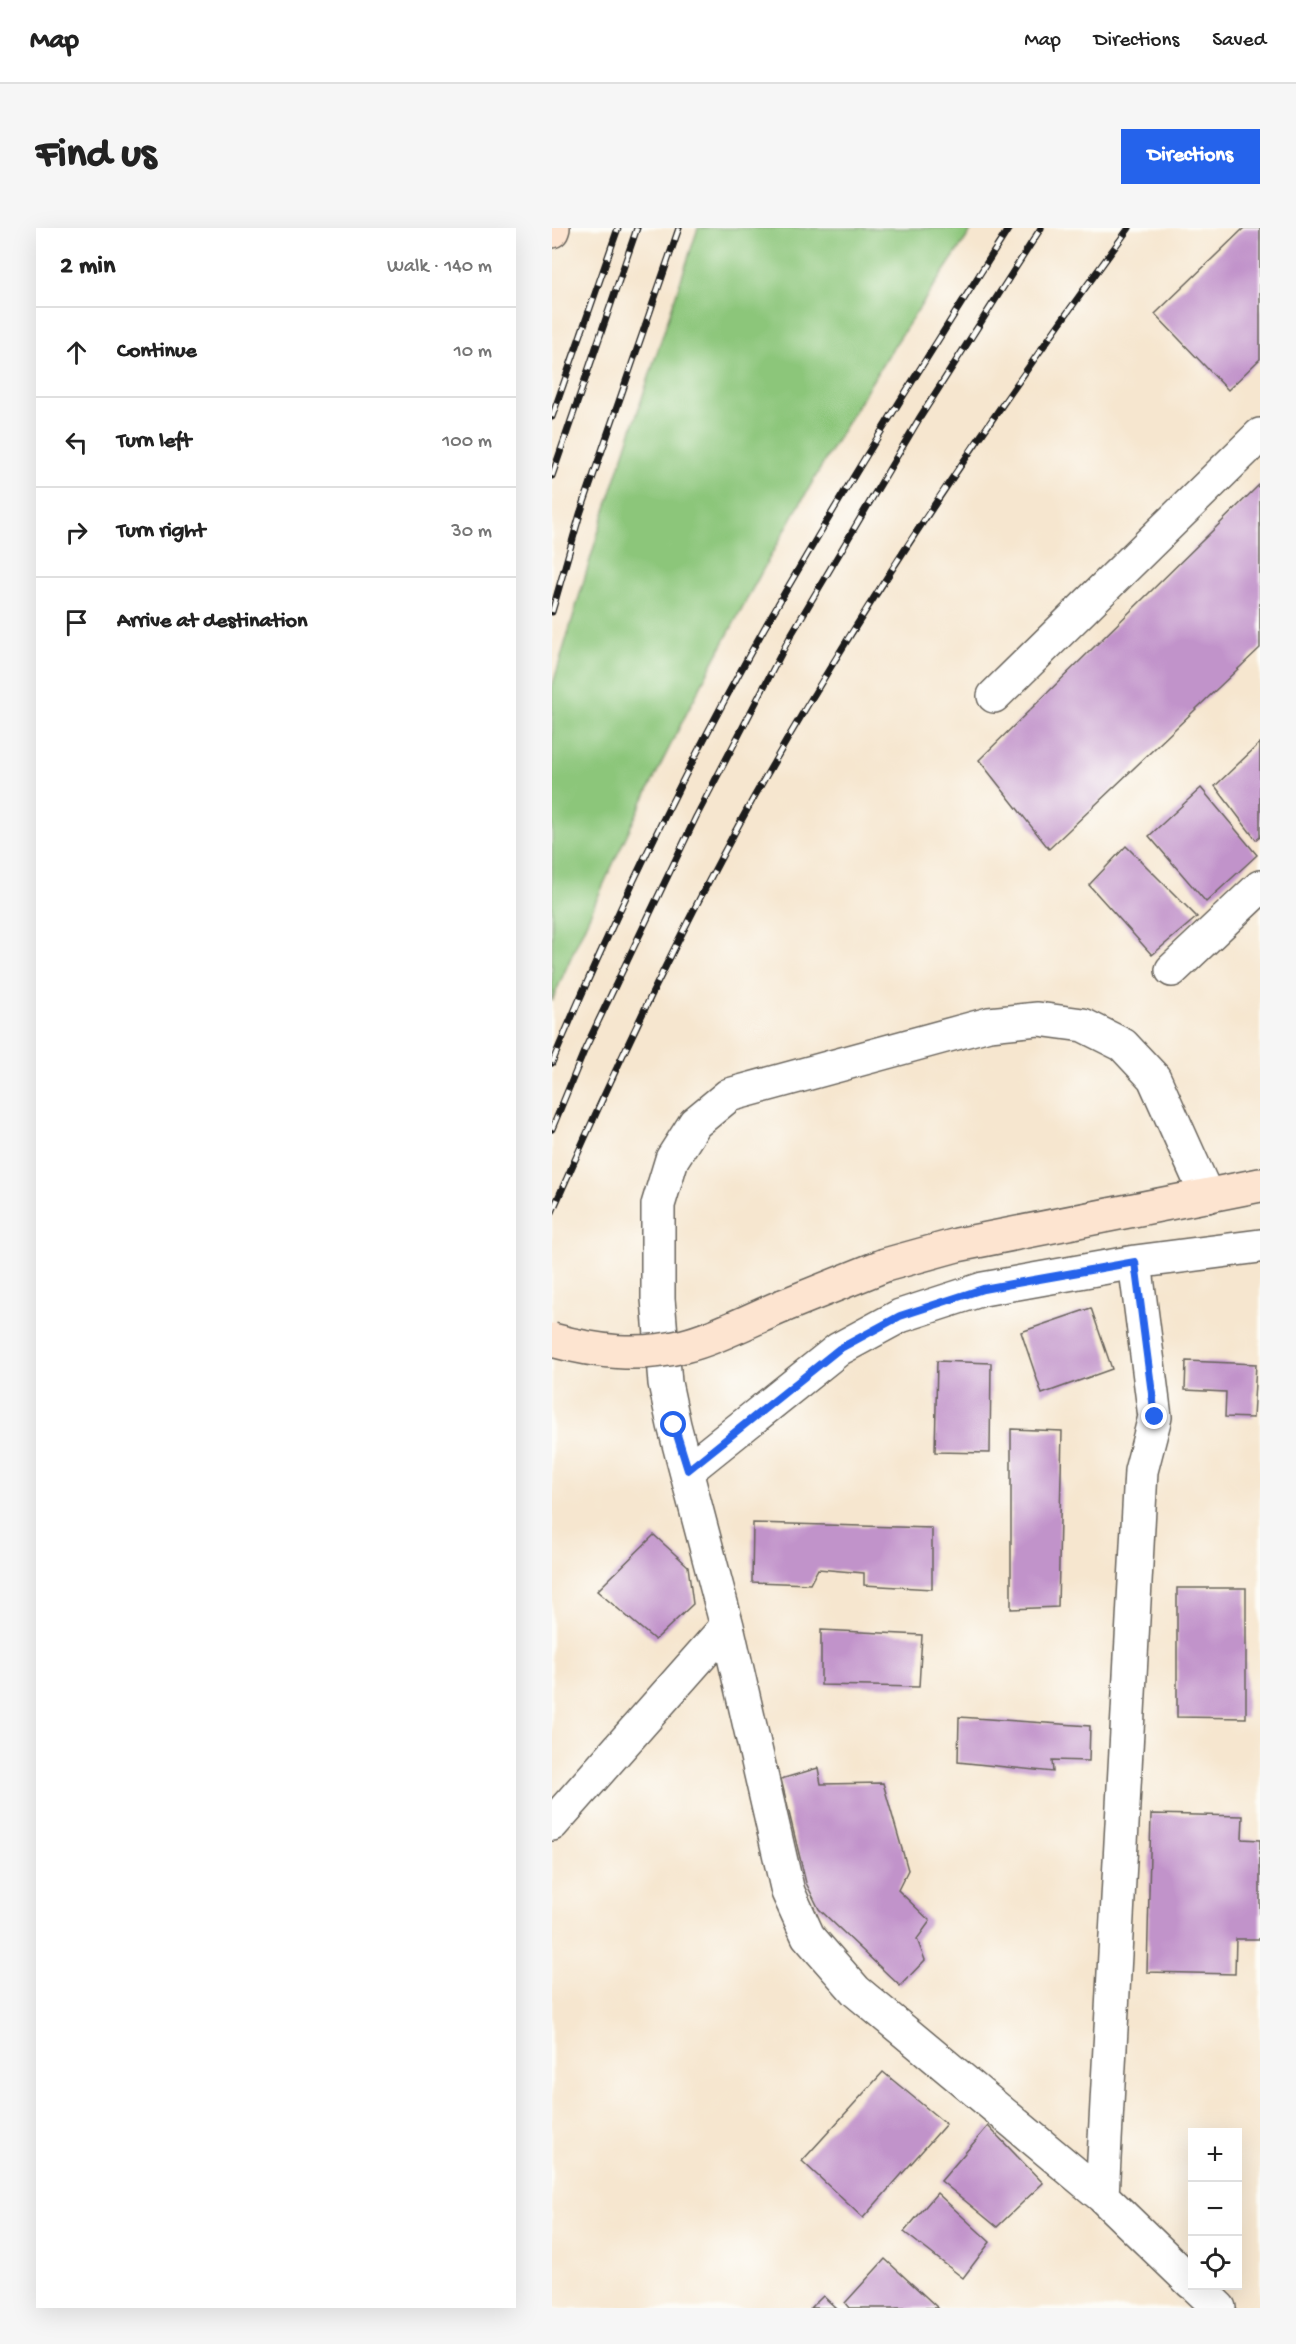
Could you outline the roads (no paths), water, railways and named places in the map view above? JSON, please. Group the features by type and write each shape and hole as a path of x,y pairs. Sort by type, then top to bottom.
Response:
{"street":[{"path":"994,696 1260,435"},
{"path":"1172,970 1260,887"},
{"path":"1188,2278 1102,2196 856,1990 808,1936 788,1892 727,1626 688,1470 674,1425 666,1383 658,1299 658,1205 672,1159 695,1123 729,1095 989,1023 1038,1019 1083,1025 1123,1045 1154,1078 1207,1196"},
{"path":"552,1340 594,1351 638,1353 686,1346 885,1265 957,1245 1260,1185"},
{"path":"688,1470 839,1349 900,1316 983,1289 1135,1262 1260,1246"},
{"path":"1102,2196 1141,1471 1155,1417 1135,1262"},
{"path":"552,1824 727,1626"},
{"path":"1200,2290 1219,2308"}],"railway":[{"path":"552,417 618,228"},
{"path":"552,476 637,228"},
{"path":"552,612 580,514 679,228"},
{"path":"552,1063 654,838 739,674 857,472 1009,228"},
{"path":"552,1129 585,1049 696,817 791,635 919,419 1041,228"},
{"path":"552,1212 673,951 753,799 796,725 932,508 1029,366 1129,228"}]}
